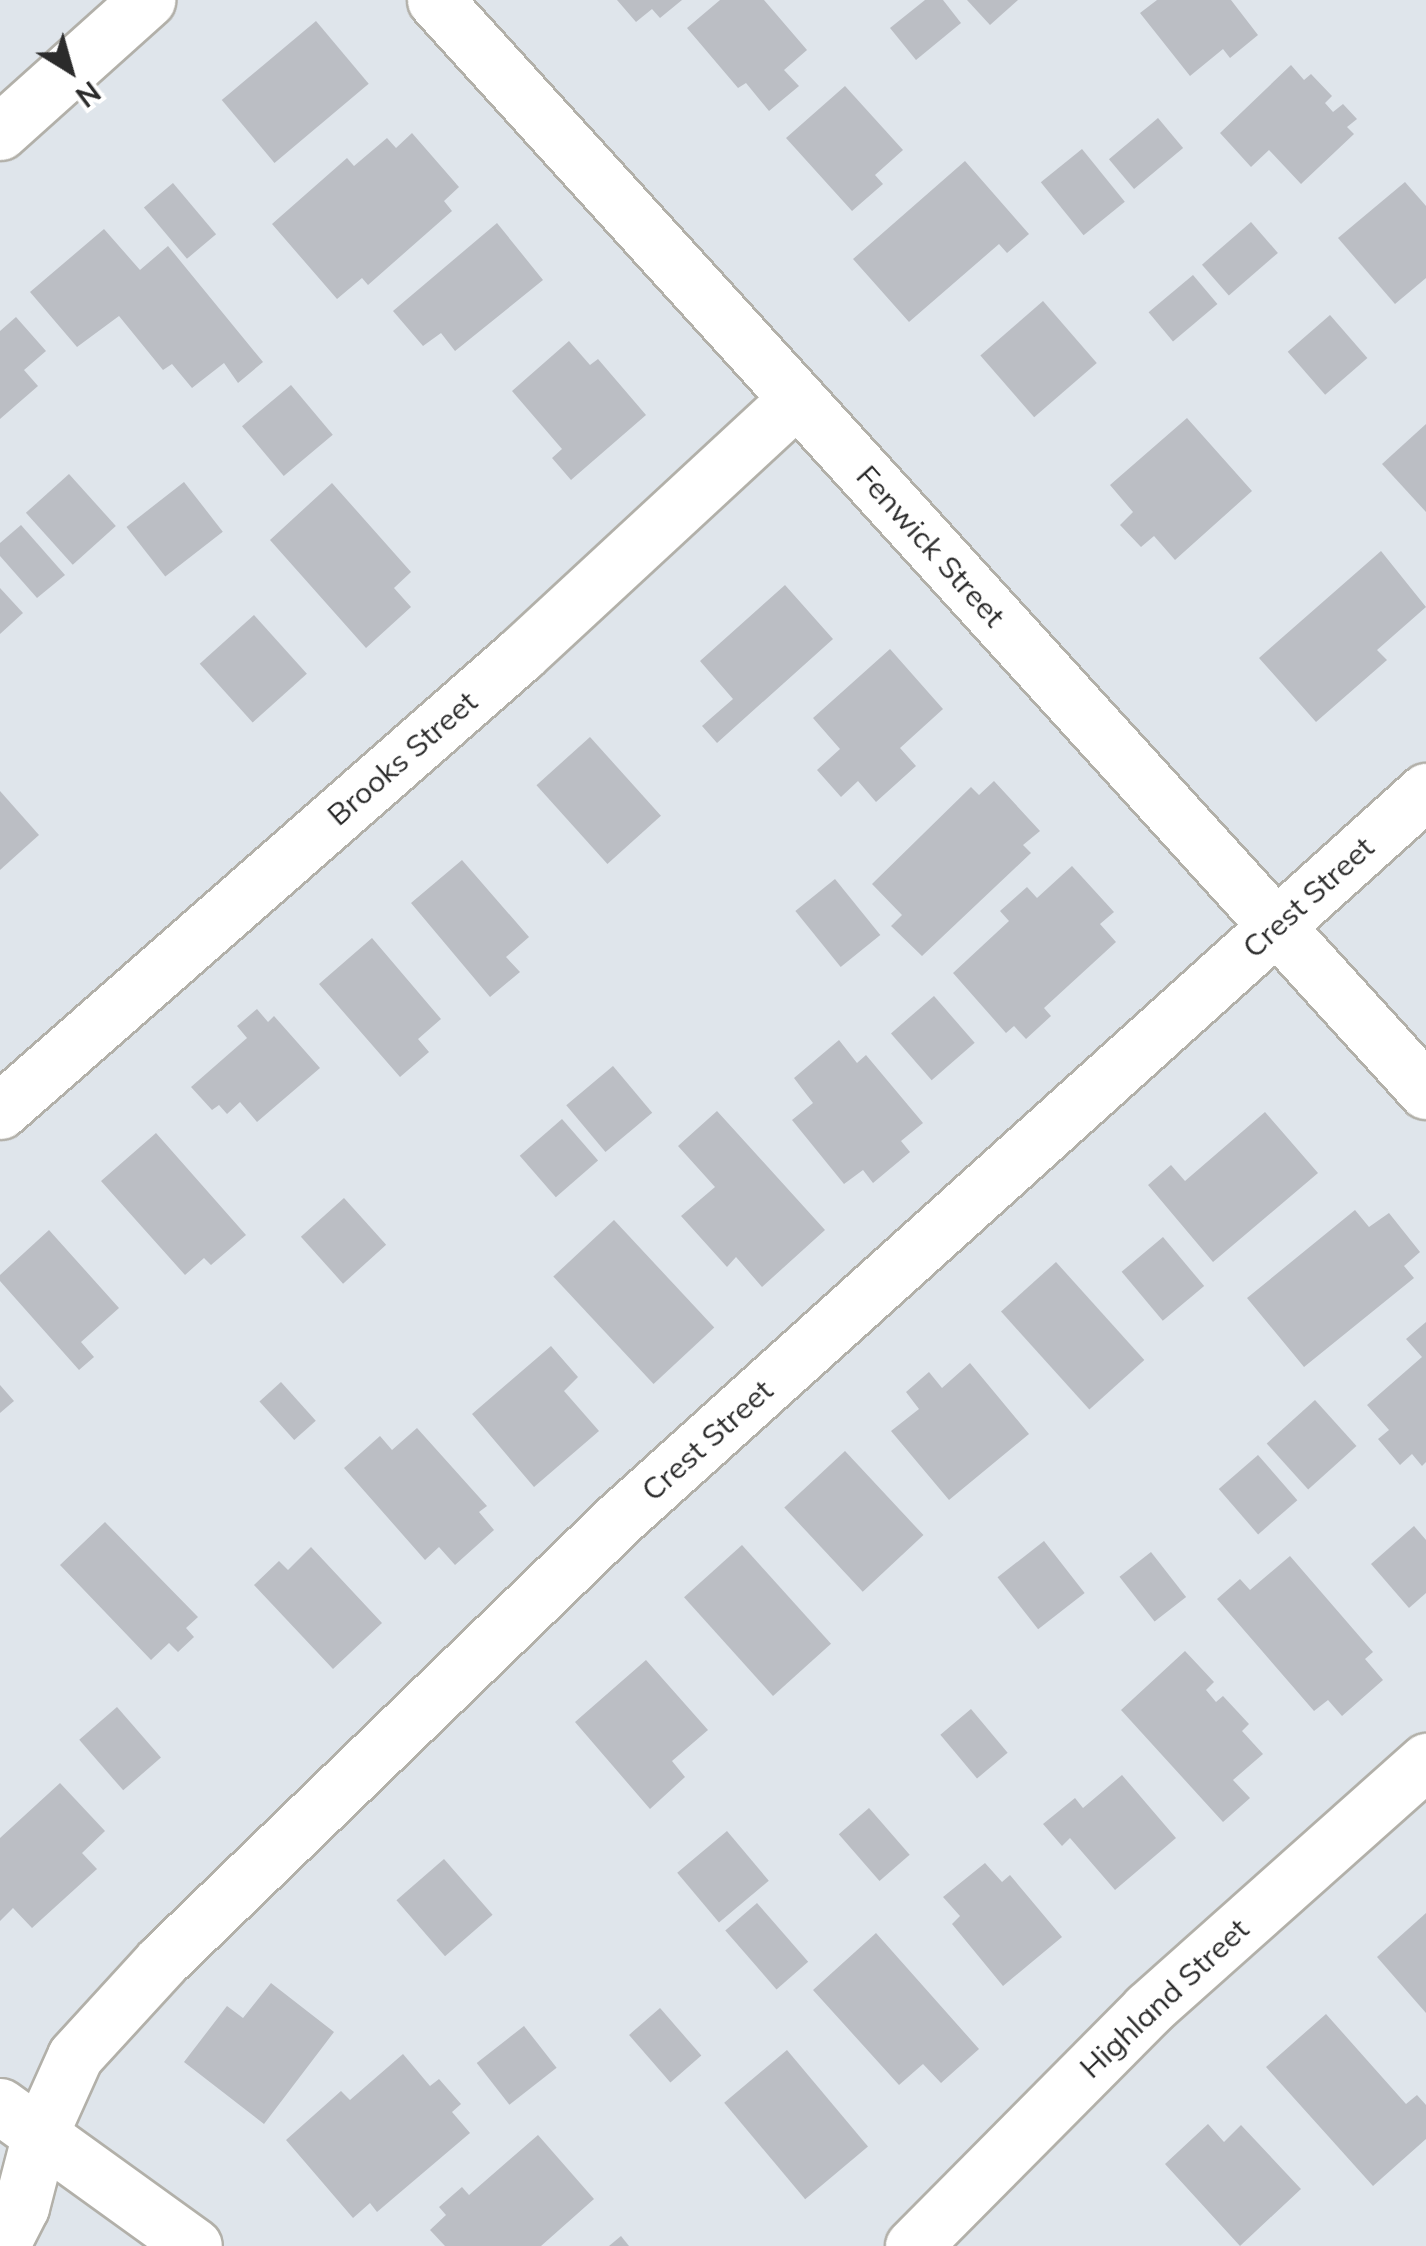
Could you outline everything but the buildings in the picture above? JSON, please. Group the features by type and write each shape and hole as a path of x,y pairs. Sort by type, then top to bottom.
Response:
{"street":[{"path":"0,132 148,0"},
{"name":"Fenwick Street","path":"436,0 1426,1092"},
{"name":"Brooks Street","path":"0,1111 521,654 797,398"},
{"name":"Crest Street","path":"0,2246 22,2208 20,2120 162,1961 621,1518 1426,790"},
{"name":"Highland Street","path":"912,2246 1148,2008 1426,1762"},
{"path":"20,2120 194,2246"}]}
